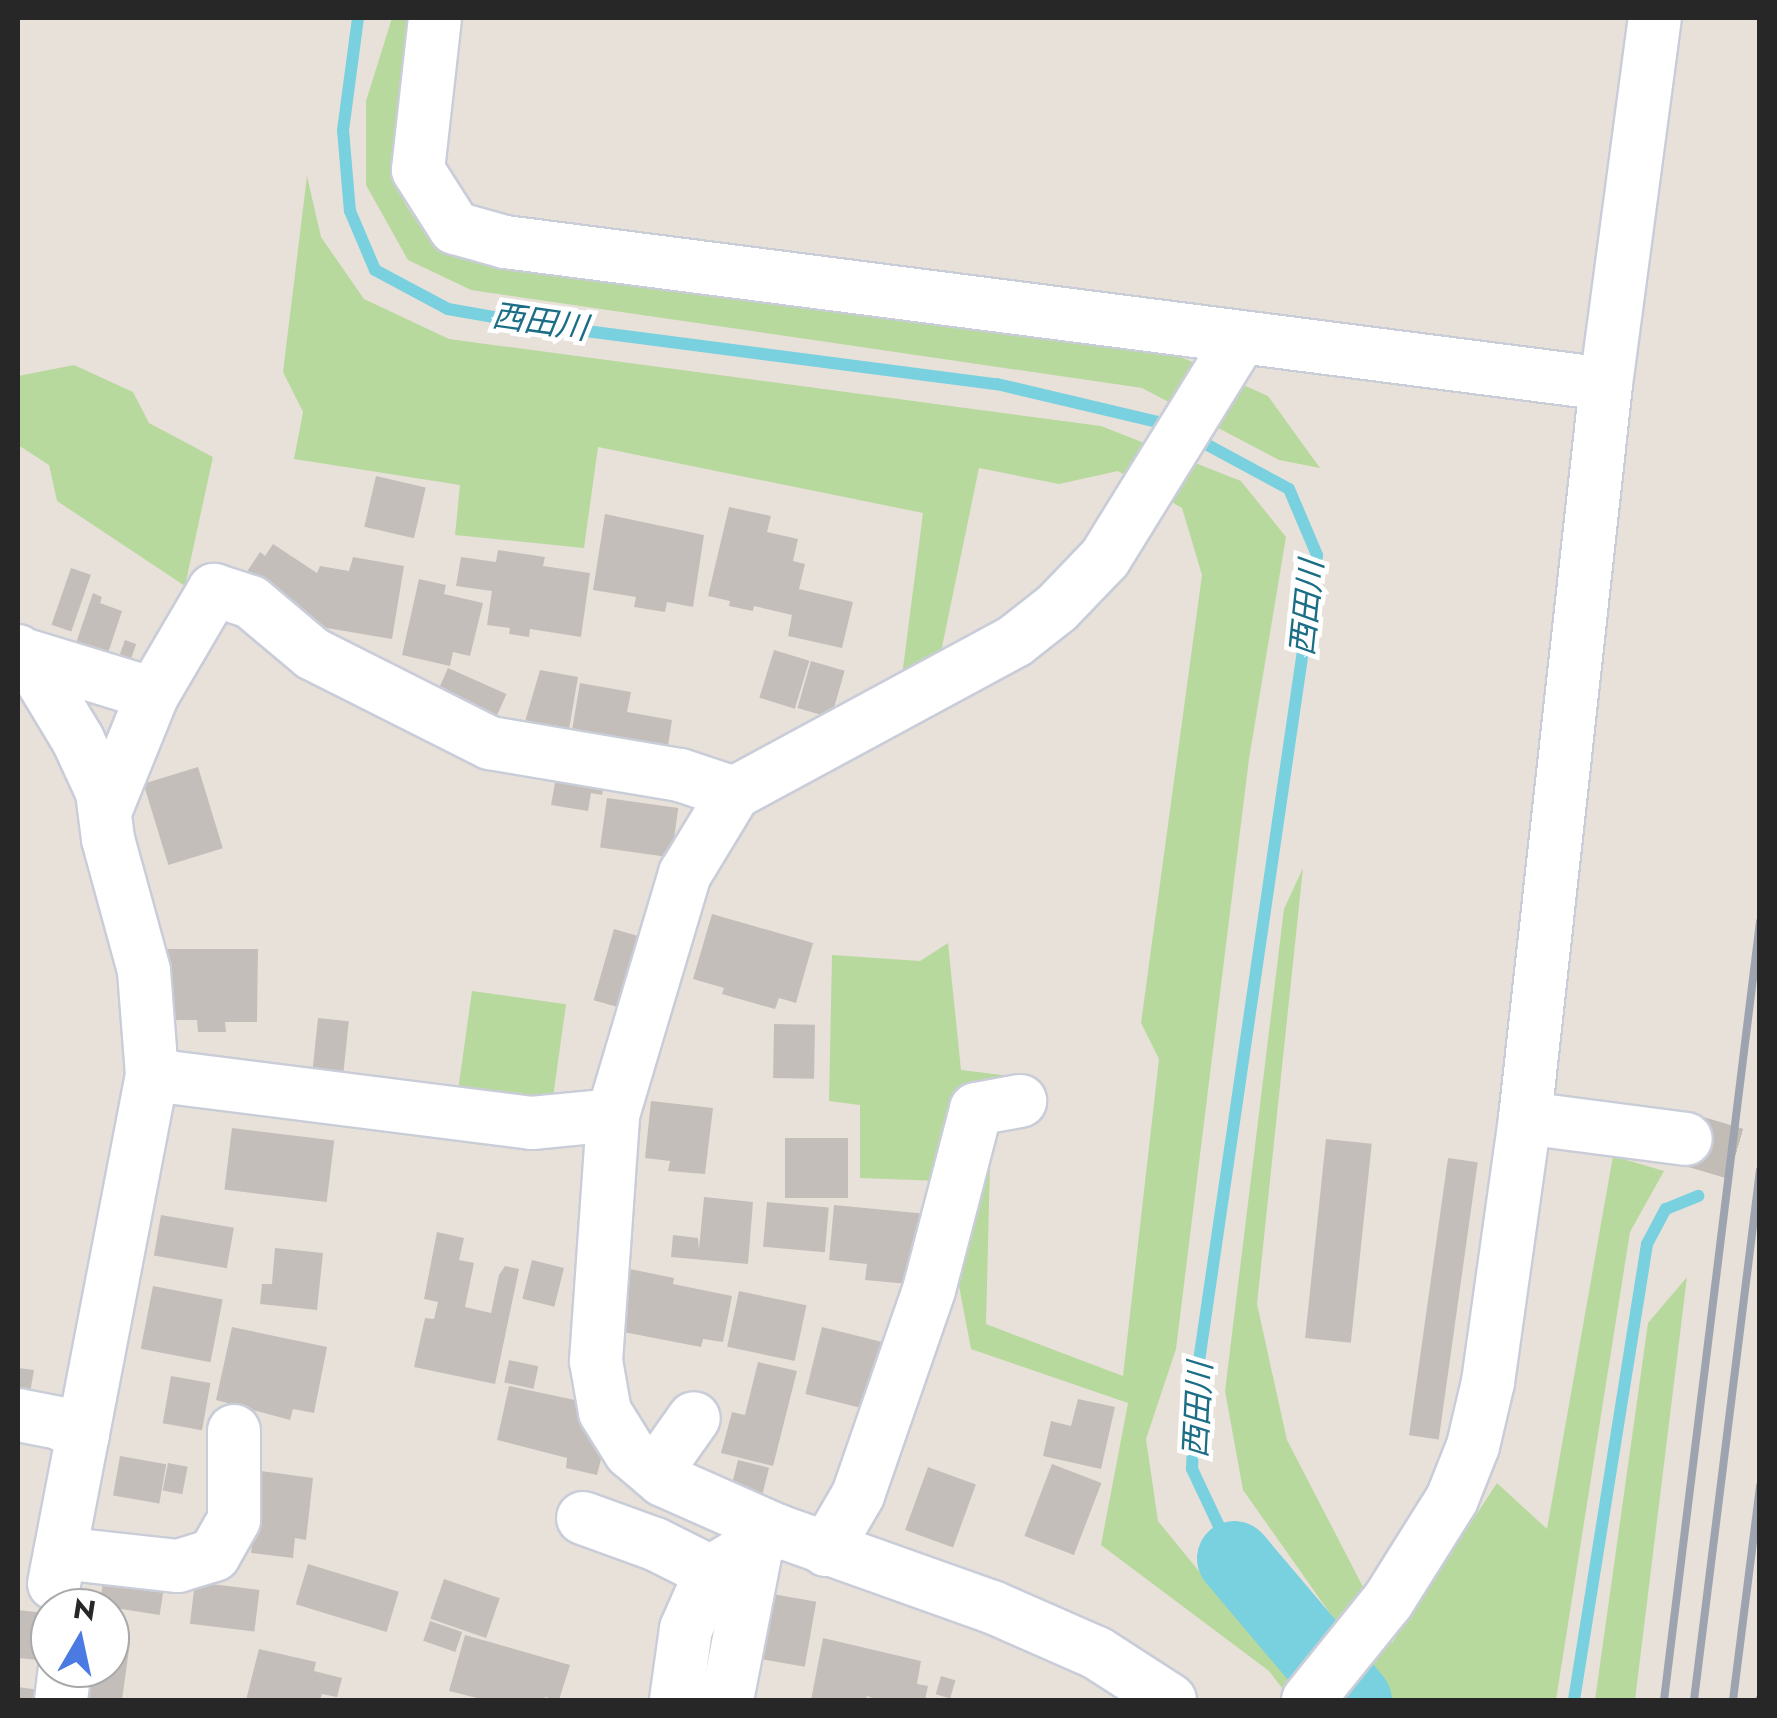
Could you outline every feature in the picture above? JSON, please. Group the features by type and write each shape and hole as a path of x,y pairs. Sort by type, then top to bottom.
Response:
{"street":[{"path":"435,18 418,170 455,228 506,242 1233,353 1606,384"},
{"path":"1308,1700 1388,1600 1452,1499 1474,1446 1488,1382 1525,1118 1606,384 1655,18"},
{"path":"1170,1700 1097,1652 992,1607 826,1550 767,1539 655,1473 630,1452 606,1412 596,1360 614,1114 685,874 734,793 1015,641 1057,608 1105,558 1159,465 1233,353"},
{"path":"105,812 153,694 214,590 251,602 313,654 490,743 680,775 734,793"},
{"path":"18,652 119,687 153,694"},
{"path":"18,652 34,667 78,740 102,792 144,971 152,1076 51,1581 178,1566 214,1555 234,1520 234,1431"},
{"path":"152,1076 532,1123 614,1114"},
{"path":"826,1550 858,1495 929,1290 976,1109 1020,1101"},
{"path":"1525,1118 1686,1139"},
{"path":"18,1416 59,1423 83,1436"},
{"path":"655,1473 694,1418"},
{"path":"583,1518 655,1544 711,1572"},
{"path":"676,1700 686,1629 711,1572 767,1539"},
{"path":"727,1700 767,1539"}],"green space":[{"path":"392,18 414,18 398,137 405,204 428,238 491,265 1170,352 1268,396 1320,468 1279,460 1142,388 471,290 408,260 366,185 366,101"},
{"path":"307,176 321,237 364,299 449,339 1101,426 1241,481 1286,537 1249,759 1176,1349 1146,1439 1158,1521 1216,1592 1326,1690 1291,1700 1269,1671 1101,1545 1128,1403 971,1349 939,1181 860,1178 860,1105 829,1101 832,955 920,961 948,943 961,1070 1002,1075 1045,1115 991,1124 986,1324 1123,1376 1159,1059 1141,1023 1202,575 1182,508 1118,471 1059,484 979,468 941,652 902,676 923,513 598,447 584,548 455,535 460,485 294,459 303,412 283,372"},
{"path":"74,365 133,392 149,423 213,457 185,586 57,501 49,465 18,445 18,376"},
{"path":"1303,868 1257,1304 1287,1440 1392,1643 1497,1483 1547,1529 1613,1156 1664,1171 1630,1232 1556,1700 1383,1700 1372,1673 1243,1490 1225,1391 1284,909"},
{"path":"472,991 566,1004 551,1109 457,1096"},
{"path":"1687,1277 1635,1700 1595,1700 1648,1323"}],"building":[{"path":"376,476 426,487 414,538 364,527"},
{"path":"729,507 771,516 767,532 798,539 793,561 805,564 799,589 853,602 842,648 788,636 792,615 754,606 753,611 729,606 730,601 708,596"},
{"path":"605,514 704,535 693,607 667,602 665,612 634,607 636,597 593,590"},
{"path":"273,544 317,573 320,566 349,571 353,557 404,566 392,639 309,625 246,573 260,552 265,556"},
{"path":"498,550 545,557 543,566 590,573 581,637 530,629 529,637 509,634 510,628 487,625 492,591 456,586 461,557 496,562"},
{"path":"71,568 91,575 71,632 51,625"},
{"path":"419,579 446,585 444,594 483,603 470,656 453,652 450,666 402,655"},
{"path":"93,593 102,597 100,603 122,611 107,656 74,649"},
{"path":"125,640 136,644 131,659 120,655"},
{"path":"774,650 809,661 795,709 759,698"},
{"path":"811,661 845,671 831,718 797,708"},
{"path":"448,668 506,694 492,726 434,700"},
{"path":"540,670 578,677 567,741 522,732"},
{"path":"580,683 631,692 627,712 672,720 666,759 570,742"},
{"path":"198,767 223,848 168,865 143,784"},
{"path":"558,767 606,775 602,795 591,793 588,811 551,805"},
{"path":"607,798 678,808 671,858 600,848"},
{"path":"712,914 813,943 796,1003 779,998 775,1009 722,994 724,988 693,979"},
{"path":"614,929 648,939 627,1010 594,1000"},
{"path":"163,949 258,949 257,1022 225,1022 226,1032 198,1032 197,1020 163,1020"},
{"path":"318,1018 349,1021 343,1073 313,1070"},
{"path":"774,1024 815,1025 814,1079 773,1078"},
{"path":"651,1101 713,1108 705,1174 668,1171 670,1161 645,1158"},
{"path":"232,1128 334,1141 327,1202 224,1190"},
{"path":"785,1138 848,1138 848,1198 785,1198"},
{"path":"1326,1139 1372,1144 1351,1343 1305,1338"},
{"path":"1448,1158 1478,1162 1439,1439 1409,1435"},
{"path":"704,1197 753,1202 748,1264 671,1257 673,1235 698,1238 699,1249"},
{"path":"767,1202 829,1207 825,1252 763,1247"},
{"path":"834,1205 927,1214 920,1285 865,1280 867,1264 829,1260"},
{"path":"161,1215 234,1228 227,1268 154,1255"},
{"path":"437,1232 464,1238 459,1260 474,1263 465,1307 491,1313 499,1275 505,1266 519,1269 495,1384 414,1367 425,1318 434,1319 438,1302 424,1299"},
{"path":"275,1248 323,1253 317,1310 260,1304 262,1284 272,1284"},
{"path":"532,1260 564,1268 554,1307 522,1299"},
{"path":"630,1269 674,1278 673,1284 732,1296 723,1342 703,1339 701,1347 618,1331"},
{"path":"153,1286 223,1300 210,1362 141,1349"},
{"path":"739,1291 806,1305 795,1361 727,1347"},
{"path":"232,1327 327,1347 314,1413 293,1409 290,1420 216,1400"},
{"path":"822,1327 882,1342 865,1409 805,1394"},
{"path":"509,1360 538,1366 534,1389 504,1382"},
{"path":"758,1362 797,1371 773,1466 721,1453 732,1412 745,1415"},
{"path":"18,1368 34,1370 29,1399 18,1398"},
{"path":"171,1376 210,1383 202,1430 163,1423"},
{"path":"509,1386 594,1404 608,1432 597,1475 566,1468 567,1458 497,1440"},
{"path":"1078,1399 1115,1407 1101,1469 1043,1456 1051,1421 1071,1426"},
{"path":"120,1456 166,1464 159,1504 113,1495"},
{"path":"738,1460 769,1468 760,1504 729,1496"},
{"path":"168,1463 188,1467 182,1494 163,1490"},
{"path":"1052,1464 1101,1483 1074,1555 1024,1536"},
{"path":"928,1467 976,1484 953,1547 905,1530"},
{"path":"261,1471 313,1478 306,1540 295,1538 293,1558 251,1553"},
{"path":"308,1564 399,1592 387,1632 296,1604"},
{"path":"105,1570 165,1580 160,1615 130,1610 130,1588 102,1588"},
{"path":"444,1579 500,1598 486,1638 430,1619"},
{"path":"195,1582 260,1590 254,1632 190,1624"},
{"path":"767,1593 816,1602 805,1667 756,1658"},
{"path":"18,1610 30,1611 30,1659 18,1658"},
{"path":"430,1621 462,1632 455,1652 423,1641"},
{"path":"465,1635 570,1665 559,1700 485,1700 449,1691"},
{"path":"823,1638 921,1661 917,1684 928,1686 925,1700 877,1700 867,1696 866,1700 811,1700"},
{"path":"259,1649 316,1662 314,1671 342,1678 337,1697 322,1694 320,1700 246,1700"},
{"path":"941,1676 955,1680 950,1698 936,1694"},
{"path":"18,1687 54,1692 53,1700 18,1700"},
{"path":"89,1688 124,1688 122,1700 87,1700"}],"waterway":[{"name":"西田川","path":"358,18 343,130 350,211 375,270 448,309 540,325 997,384 1174,426"},
{"name":"西田川","path":"1191,436 1289,489 1317,555 1195,1388 1192,1469 1234,1558"},
{"path":"1574,1700 1647,1244 1666,1209 1698,1196"},
{"name":"西田川","path":"1234,1558 1354,1700"}],"tunnel":[{"path":"1686,1139 1760,1161"}],"railway":[{"path":"1664,1700 1760,922"},
{"path":"1694,1700 1760,1170"},
{"path":"1733,1700 1760,1486"}]}
